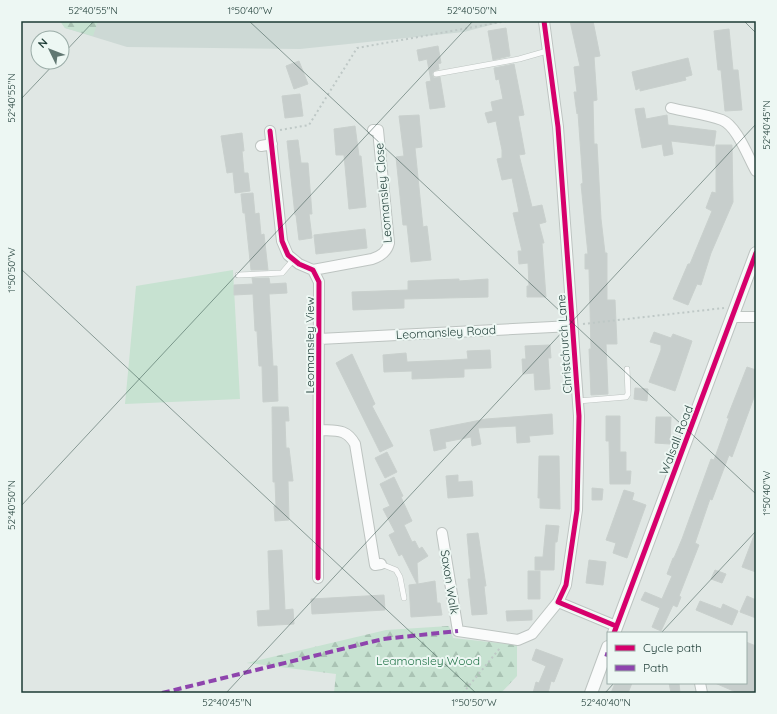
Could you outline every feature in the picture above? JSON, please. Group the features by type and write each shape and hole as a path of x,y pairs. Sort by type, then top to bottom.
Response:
{"street":[{"name":"Christchurch Lane","path":"458,631 518,640 532,634 558,602 566,585 577,510 578,401 558,128 544,21"},
{"path":"671,108 723,120 740,140 756,171"},
{"name":"Leomansley Close","path":"313,270 372,260 379,257 388,249 389,243 378,129"},
{"path":"270,131 282,241 288,255 299,264 313,270"},
{"path":"261,146 272,144"},
{"name":"Walsall Road","path":"615,630 756,253"},
{"name":"Leomansley View","path":"313,270 319,282 318,578"},
{"path":"735,312 756,317"},
{"name":"Leomansley Road","path":"319,339 572,326"},
{"path":"319,430 342,432 350,435 355,444 375,565 381,564"},
{"name":"Saxon Walk","path":"442,534 458,631"},
{"path":"558,602 615,630"},
{"path":"591,693 607,650"}],"lane":[{"path":"436,74 520,59 547,51"},
{"path":"238,275 282,273 294,259"},
{"path":"578,401 626,397 628,394 627,369"},
{"path":"381,564 396,570 400,577 404,598"}],"path":[{"path":"270,131 309,125 357,48 507,21"},
{"path":"572,326 735,312"},
{"path":"463,693 508,638"}],"shaded area":[{"path":"60,21 506,21 464,32 300,49 127,47 65,28"}],"green space":[{"path":"60,21 98,21 93,36 65,28"},
{"path":"233,270 240,399 125,404 136,286"},
{"name":"Leamonsley Wood","path":"449,626 453,638 517,645 517,676 501,693 334,693 336,674 247,663 386,630"}],"building":[{"path":"570,21 593,21 600,56 594,57 597,100 593,101 594,144 597,144 601,219 605,253 607,253 607,300 615,300 617,344 606,344 608,394 591,395 589,349 591,349 589,269 585,269 585,254 588,254 581,184 583,183 578,113 577,114 574,92 577,92 574,67 580,66"},
{"path":"506,28 510,56 493,60 488,31"},
{"path":"729,29 733,70 738,70 742,110 725,111 721,70 718,70 714,31"},
{"path":"438,46 441,63 438,64 439,69 434,71 432,74 434,78 440,77 445,107 430,109 426,82 431,81 427,59 419,61 417,50"},
{"path":"688,58 692,75 685,77 686,80 640,91 640,88 636,90 632,72"},
{"path":"299,61 308,84 294,89 286,66"},
{"path":"514,64 524,115 518,116 525,154 519,155 532,207 542,205 546,222 539,224 544,243 542,243 546,297 527,297 527,286 529,286 528,263 519,264 518,251 522,251 513,213 519,212 512,178 502,180 497,159 502,158 502,150 496,121 488,123 485,113 493,111 491,102 503,99 499,79 496,80 494,68"},
{"path":"300,94 303,116 285,118 282,96"},
{"path":"644,108 646,119 667,115 668,125 716,131 714,146 671,141 673,154 664,156 662,144 642,148 635,109"},
{"path":"419,115 422,147 415,148 423,227 427,226 431,260 411,262 407,225 403,225 396,157 404,156 399,116"},
{"path":"355,126 359,156 361,156 366,207 349,209 344,155 336,155 334,129"},
{"path":"242,133 244,173 248,173 250,191 235,193 233,172 227,173 221,136"},
{"path":"298,140 301,163 308,163 312,214 309,214 312,238 299,240 287,141"},
{"path":"716,145 732,145 733,202 711,253 701,285 697,284 688,305 673,299 688,264 690,264 712,211 706,208 712,192 716,193"},
{"path":"253,193 255,214 259,213 261,235 264,234 268,270 251,270 245,213 243,213 241,194"},
{"path":"365,229 367,248 316,254 314,235"},
{"path":"252,278 269,278 270,284 286,283 287,293 269,294 273,366 277,366 278,401 263,402 262,366 259,366 253,294 234,295 234,285 253,284"},
{"path":"459,279 459,281 488,279 488,297 404,299 404,308 353,310 352,292 408,290 408,281"},
{"path":"654,332 671,338 673,334 692,341 675,391 649,382 661,350 661,345 650,342"},
{"path":"550,345 551,358 548,358 550,389 535,390 534,373 523,374 522,359 526,359 525,346"},
{"path":"490,350 491,368 464,369 464,377 412,379 412,371 384,372 383,355 406,353 407,362 452,360 468,359 467,351"},
{"path":"352,354 375,404 372,406 393,446 380,452 336,363"},
{"path":"747,367 756,370 756,392 732,457 729,455 712,500 710,499 695,543 699,545 679,596 681,597 677,607 673,605 661,631 652,627 660,608 641,600 645,592 662,599 672,576 667,574 682,539 711,459 714,460 729,418 727,418"},
{"path":"635,388 648,389 647,401 634,399"},
{"path":"272,407 288,407 289,421 285,421 286,448 289,448 293,481 288,481 289,520 275,521 274,506 276,506 275,482 273,482"},
{"path":"552,414 553,434 529,436 530,442 517,443 516,426 478,428 481,444 472,446 471,437 445,442 446,448 434,451 430,430 486,419"},
{"path":"606,416 620,416 620,452 626,452 626,471 631,471 630,484 610,484 609,441 606,441"},
{"path":"656,417 671,417 670,444 655,443"},
{"path":"387,452 397,472 385,478 375,458"},
{"path":"539,456 559,456 560,509 540,508 540,498 538,498"},
{"path":"458,475 458,482 472,481 473,496 448,498 446,476"},
{"path":"394,477 412,521 404,525 412,542 415,541 419,549 422,547 428,556 417,563 418,584 435,581 437,603 440,603 442,615 411,617 409,585 417,584 402,554 399,556 389,535 395,532 383,509 390,506 380,484"},
{"path":"592,488 603,489 602,500 592,500"},
{"path":"624,490 634,493 632,500 646,505 627,558 613,553 616,543 606,540"},
{"path":"546,525 559,526 557,542 555,542 554,570 535,570 535,557 543,557"},
{"path":"478,533 486,586 484,586 487,614 472,615 468,579 471,579 467,534"},
{"path":"756,533 756,572 742,567"},
{"path":"282,550 285,610 293,609 294,624 258,626 257,611 270,610 268,551"},
{"path":"589,560 606,562 603,585 586,583"},
{"path":"715,570 726,574 722,583 711,579"},
{"path":"528,571 540,571 540,599 528,599"},
{"path":"384,595 385,610 312,614 311,599"},
{"path":"747,596 756,600 756,618 740,612"},
{"path":"700,601 721,609 723,604 738,611 732,625 696,610"},
{"path":"532,610 532,620 507,621 506,611"},
{"path":"747,642 756,646 756,693 738,693 717,684 747,684"},
{"path":"536,649 563,659 554,682 551,681 548,693 533,693 536,682 539,683 546,666 532,660"},
{"path":"615,684 632,684 628,693 611,693"},
{"path":"669,684 679,684 680,693 671,693"}],"marked path":[{"path":"162,693 383,639 458,631"}],"cycle path":[{"path":"544,21 558,127 579,416 577,510 566,585 558,602 616,626"},
{"path":"270,131 282,241 288,255 299,264 313,270 319,282 318,578"},
{"path":"614,632 756,253"}]}
